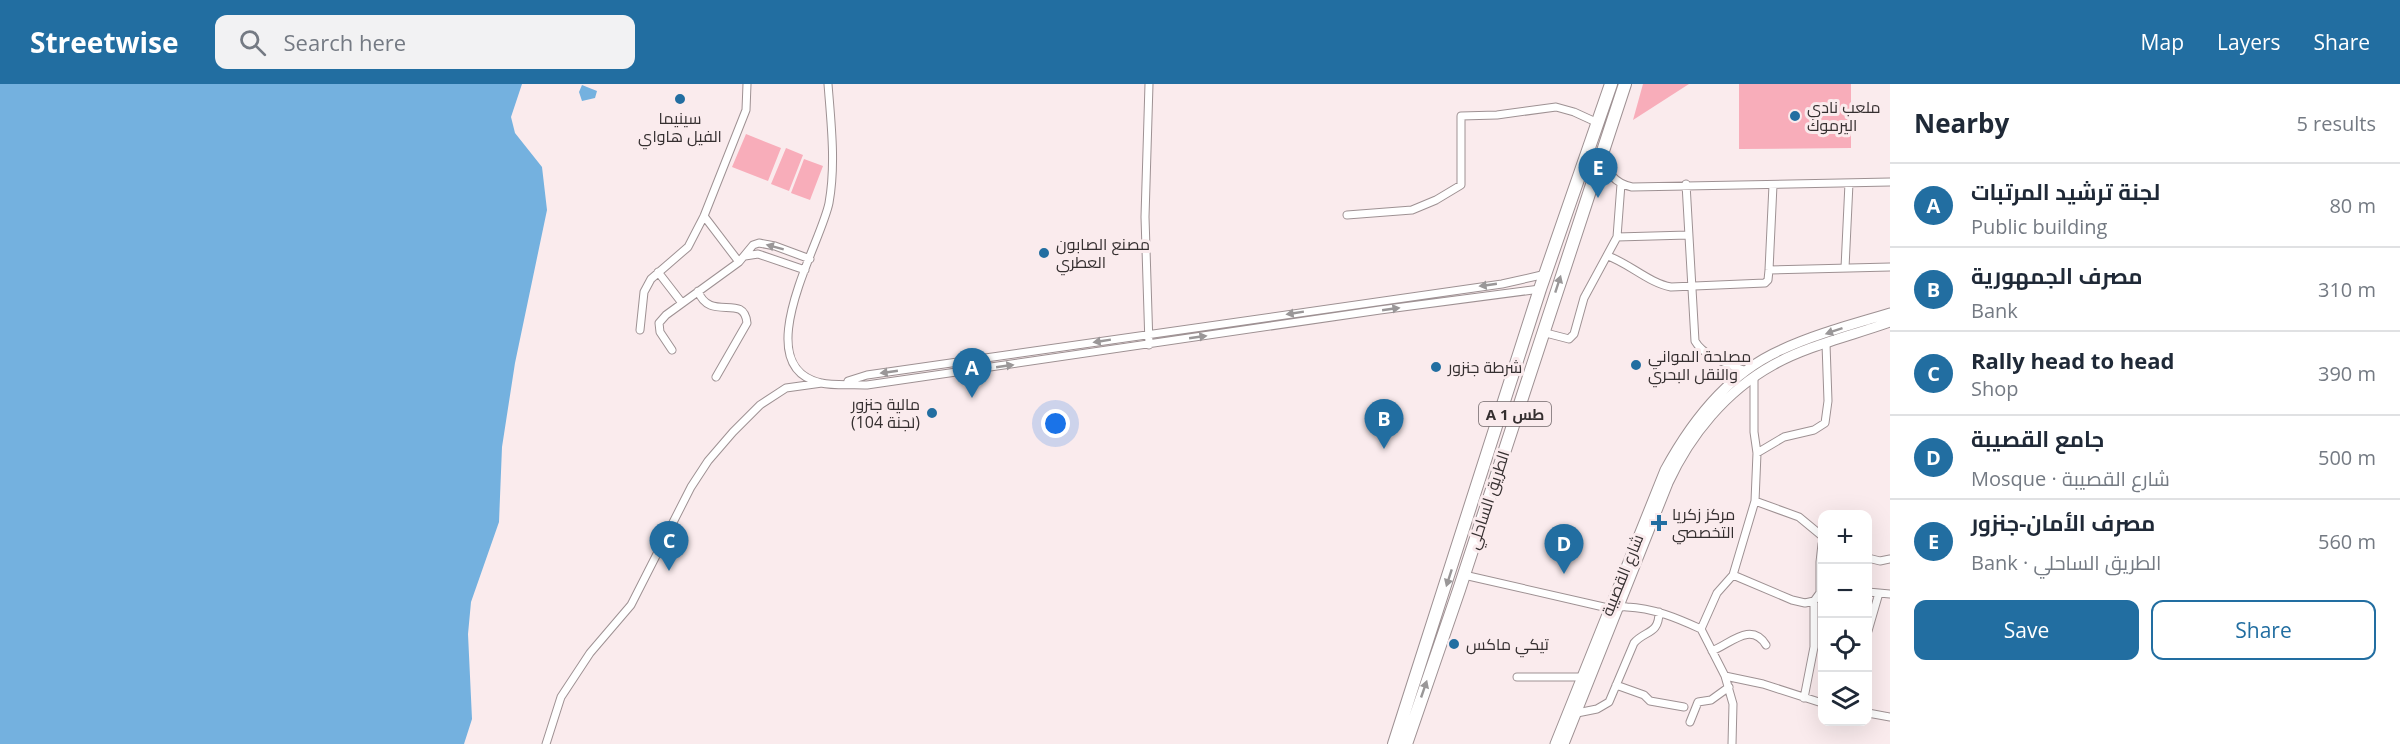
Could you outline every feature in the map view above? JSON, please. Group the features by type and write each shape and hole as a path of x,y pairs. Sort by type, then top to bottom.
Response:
{"highway":[{"name":"الطريق الساحلي","path":"1394,744 1540,290 1611,84"},
{"name":"الطريق الساحلي","path":"1406,744 1464,576 1625,84"},
{"path":"1415,714 1413,733 1415,744"}],"street":[{"path":"640,330 644,292 651,279 688,247 704,216 746,110 747,84"},
{"path":"822,383 801,372 794,363 788,340 792,306 821,230 830,192 833,149 828,84"},
{"path":"1149,84 1145,217 1149,345"},
{"path":"1347,215 1412,210 1436,200 1461,185 1461,116 1497,115 1556,107 1598,123"},
{"path":"1603,147 1606,169 1621,184 1632,187 1686,184 1773,185 1890,182"},
{"path":"1845,268 1849,183"},
{"path":"1542,332 1562,339 1572,338 1584,298 1617,237 1621,184"},
{"path":"1686,184 1693,335 1699,348 1750,374 1890,322"},
{"path":"1608,256 1664,285 1762,284 1768,280 1773,185"},
{"path":"704,216 739,262"},
{"path":"1617,237 1688,235"},
{"path":"672,350 660,332 659,324 666,315 739,262 748,249 759,243 775,246 810,259"},
{"path":"745,256 758,254 805,270"},
{"path":"1769,270 1890,267"},
{"path":"658,273 682,303"},
{"path":"843,383 867,375 1502,284 1546,274"},
{"path":"546,744 561,698 590,653 631,605 681,505 708,461 760,405 786,388 822,383 867,385 1498,294 1540,290"},
{"path":"698,291 705,303 711,306 738,309 744,311 747,317 747,323 716,377"},
{"path":"1566,742 1612,609 1675,468 1690,442 1711,415 1750,374 1781,350 1890,313"},
{"path":"1757,453 1784,437 1814,430 1825,423 1828,401 1826,344"},
{"path":"1077,345 1078,355"},
{"path":"911,369 913,378"},
{"path":"1701,629 1717,593 1733,575 1755,501 1757,453 1750,374"},
{"path":"1755,501 1799,517 1818,533"},
{"path":"1872,559 1880,561 1890,559"},
{"path":"1733,575 1792,600 1805,603 1814,601"},
{"path":"1464,576 1612,609 1624,606 1659,612 1701,629 1729,687 1733,704 1732,744"},
{"path":"1872,592 1890,594"},
{"path":"1872,618 1879,593"},
{"path":"1804,698 1814,647 1814,601 1818,596"},
{"name":"شارع القصيبة","path":"1555,744 1612,609"},
{"path":"1577,713 1606,705 1634,643 1654,629 1659,619 1659,612"},
{"path":"1712,651 1739,635 1760,636 1766,645"},
{"path":"1725,676 1763,684 1818,702"},
{"path":"1517,677 1582,677"},
{"path":"1616,686 1644,695 1650,701 1684,707"},
{"path":"1690,722 1698,702 1713,699 1729,687"},
{"path":"1872,714 1890,717"}],"shaded area":[{"path":"1643,84 1689,84 1633,120"},
{"name":"ملعب نادي اليرموك","path":"1739,84 1851,84 1851,148 1739,149"},
{"path":"746,134 781,148 768,181 732,167"},
{"path":"786,148 803,155 789,191 771,184"},
{"path":"804,159 823,166 810,200 791,193"}],"water":[{"path":"0,84 522,84 511,117 515,133 542,167 547,210 515,363 502,447 499,522 471,602 468,634 472,719 464,744 0,744"},
{"path":"582,85 597,91 595,98 582,101 579,92"}],"place":[{"name":"سينيما الفيل هاواي","path":"680,99"},
{"name":"ملعب نادي اليرموك","path":"1795,116"},
{"name":"مصرف الأمان-جنزور","path":"1598,198"},
{"name":"مصنع الصابون العطري","path":"1044,253"},
{"name":"مصلحة المواني والنقل البحري","path":"1636,365"},
{"name":"شرطة جنزور","path":"1436,367"},
{"name":"لجنة ترشيد المرتبات","path":"972,398"},
{"name":"مالية جنزور (لجنة 104)","path":"932,413"},
{"name":"مصرف الجمهورية","path":"1384,449"},
{"name":"مركز زكريا التخصصي","path":"1659,523"},
{"name":"Rally head to head","path":"669,571"},
{"name":"جامع القصيبة","path":"1564,574"},
{"name":"تيكي ماكس","path":"1454,644"}]}
